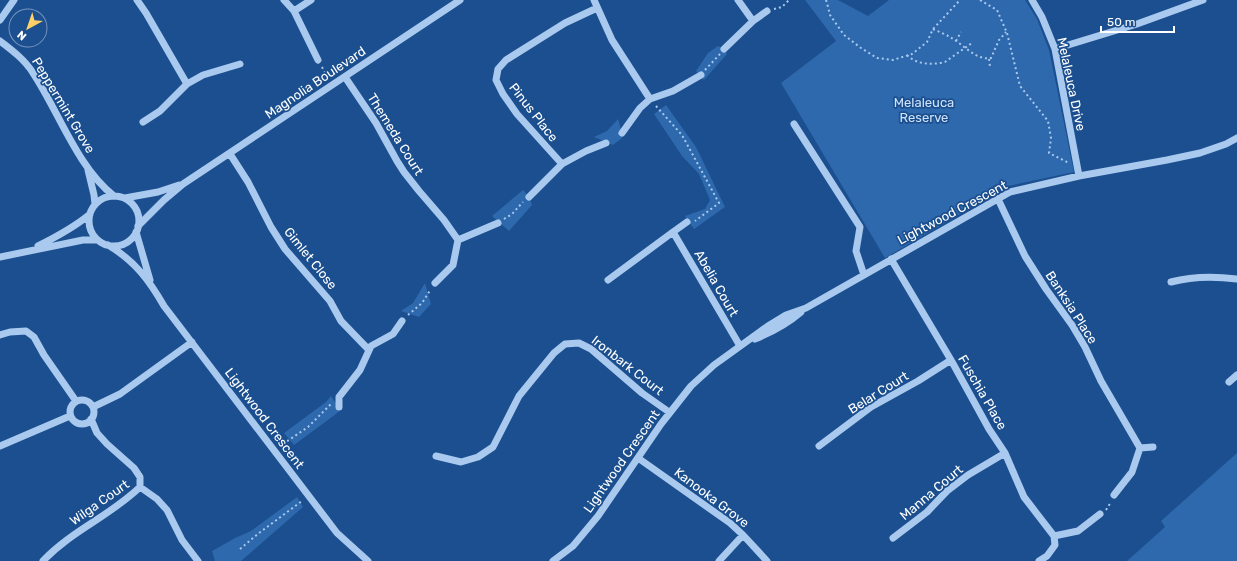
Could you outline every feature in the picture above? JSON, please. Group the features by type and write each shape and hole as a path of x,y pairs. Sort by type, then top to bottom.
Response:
{"street":[{"path":"0,20 14,0"},
{"path":"137,0 187,84"},
{"path":"284,0 294,12 318,60"},
{"path":"294,12 311,0"},
{"name":"Magnolia Boulevard","path":"137,229 164,200 184,184 460,0"},
{"path":"594,0 612,40 650,99"},
{"path":"738,0 753,21"},
{"name":"Melaleuca Drive","path":"1032,0 1042,17 1055,49 1079,176"},
{"path":"1055,49 1137,24 1203,0"},
{"name":"Pinus Place","path":"562,164 517,114 503,94 496,80 498,69 506,60 565,23 597,8"},
{"path":"724,49 753,21 767,11"},
{"name":"Peppermint Grove","path":"0,40 20,57 32,71 87,168 114,196"},
{"path":"142,122 160,111 187,84 203,75 240,64"},
{"name":"Themeda Court","path":"345,76 376,123 404,172 444,220 458,240"},
{"path":"622,133 640,108 650,99 674,91 700,76"},
{"path":"794,124 860,227 856,251 864,275"},
{"name":"Lightwood Crescent","path":"553,561 573,546 598,516 669,412 691,386 714,365 742,345 772,332 790,322 806,308 1010,192 1079,176 1200,153 1226,144 1237,138"},
{"path":"528,197 562,164 586,151 606,143"},
{"name":"Gimlet Close","path":"230,154 248,182 271,227 285,249 330,301 341,321 369,350"},
{"name":"Peppermint Grove","path":"87,168 95,204"},
{"name":"Magnolia Boulevard","path":"125,198 158,192 184,184"},
{"path":"0,257 89,239 97,240 108,245 116,246 124,244 131,239 137,229 138,218 136,210 125,198 107,196 100,199 95,204 89,215 88,222 90,229 97,240"},
{"name":"Banksia Place","path":"998,198 1026,256 1046,289 1072,325 1101,381 1140,448"},
{"path":"25,252 58,237 76,226 89,215"},
{"path":"608,280 688,222"},
{"path":"434,283 453,265 458,240 498,223"},
{"name":"Lightwood Crescent","path":"137,229 150,283"},
{"name":"Abelia Court","path":"673,232 742,345"},
{"name":"Lightwood Crescent","path":"108,245 128,259 150,283 164,306 337,533 368,561"},
{"name":"Fuschia Place","path":"891,259 951,360 989,429 1006,453 1024,497 1054,536"},
{"path":"1171,282 1188,277 1216,276 1237,279"},
{"path":"339,407 339,397 360,370 369,350 372,346 393,334 402,321"},
{"path":"0,335 10,332 26,331 34,337 44,355 76,401"},
{"path":"93,407 120,394 192,342"},
{"name":"Ironbark Court","path":"436,456 461,462 478,457 493,447 519,396 554,353 565,344 579,344 591,349 642,393 669,412"},
{"name":"Belar Court","path":"819,446 871,407 918,381 951,360"},
{"path":"1229,382 1237,375"},
{"path":"84,399 93,407 94,416 85,424 80,424 73,420 70,416 70,407 76,401 84,399"},
{"path":"0,446 70,416"},
{"name":"Wilga Court","path":"43,561 74,534 104,515 140,487 140,477 134,468 97,433 91,419"},
{"path":"1114,495 1132,472 1140,448 1153,447"},
{"name":"Manna Court","path":"893,538 927,512 947,491 963,479 1006,453"},
{"name":"Kanooka Grove","path":"638,458 730,523 767,561"},
{"path":"140,487 157,499 167,510 182,540 198,561"},
{"path":"1039,561 1047,556 1055,545 1054,536 1078,531 1100,514"},
{"path":"719,561 743,535"}],"path":[{"path":"767,11 782,7 789,0"},
{"path":"826,0 830,15 844,35 877,58 893,60 912,54 927,42 933,29 960,0"},
{"path":"980,0 997,10 1006,32 1020,86 1048,121 1051,138 1049,153 1065,162 1072,164"},
{"path":"933,29 956,41 980,58 989,59"},
{"path":"956,41 961,32"},
{"path":"990,67 989,59 992,57 999,40 1006,32"},
{"path":"907,55 914,61 920,63 931,64 945,62 972,42"},
{"path":"700,76 724,49"},
{"path":"650,99 682,135 720,203 696,220 688,222"},
{"path":"498,223 512,214 528,197"},
{"path":"402,321 409,313 422,303 434,283"},
{"path":"283,444 308,427 339,397"},
{"path":"1100,514 1107,510 1114,495"},
{"path":"240,549 259,533 310,497"}],"green space":[{"name":"Melaleuca Reserve","path":"805,0 838,0 868,16 889,0 1025,0 1037,19 1049,50 1074,172 1008,186 885,258 781,83 836,41"},
{"path":"718,46 724,49 727,54 704,80 696,71 708,53"},
{"path":"666,105 696,147 725,207 694,229 685,216 705,209 710,200 699,174 682,156 654,114"},
{"path":"618,119 622,138 613,145 594,137 607,131"},
{"path":"523,190 529,197 532,205 509,231 492,216"},
{"path":"425,283 431,304 419,317 401,311 413,303"},
{"path":"331,396 340,410 294,445 284,433 326,402"},
{"path":"1237,453 1237,561 1127,561 1165,527 1161,521"},
{"path":"297,497 303,507 241,561 215,561 212,551 251,531"}]}
